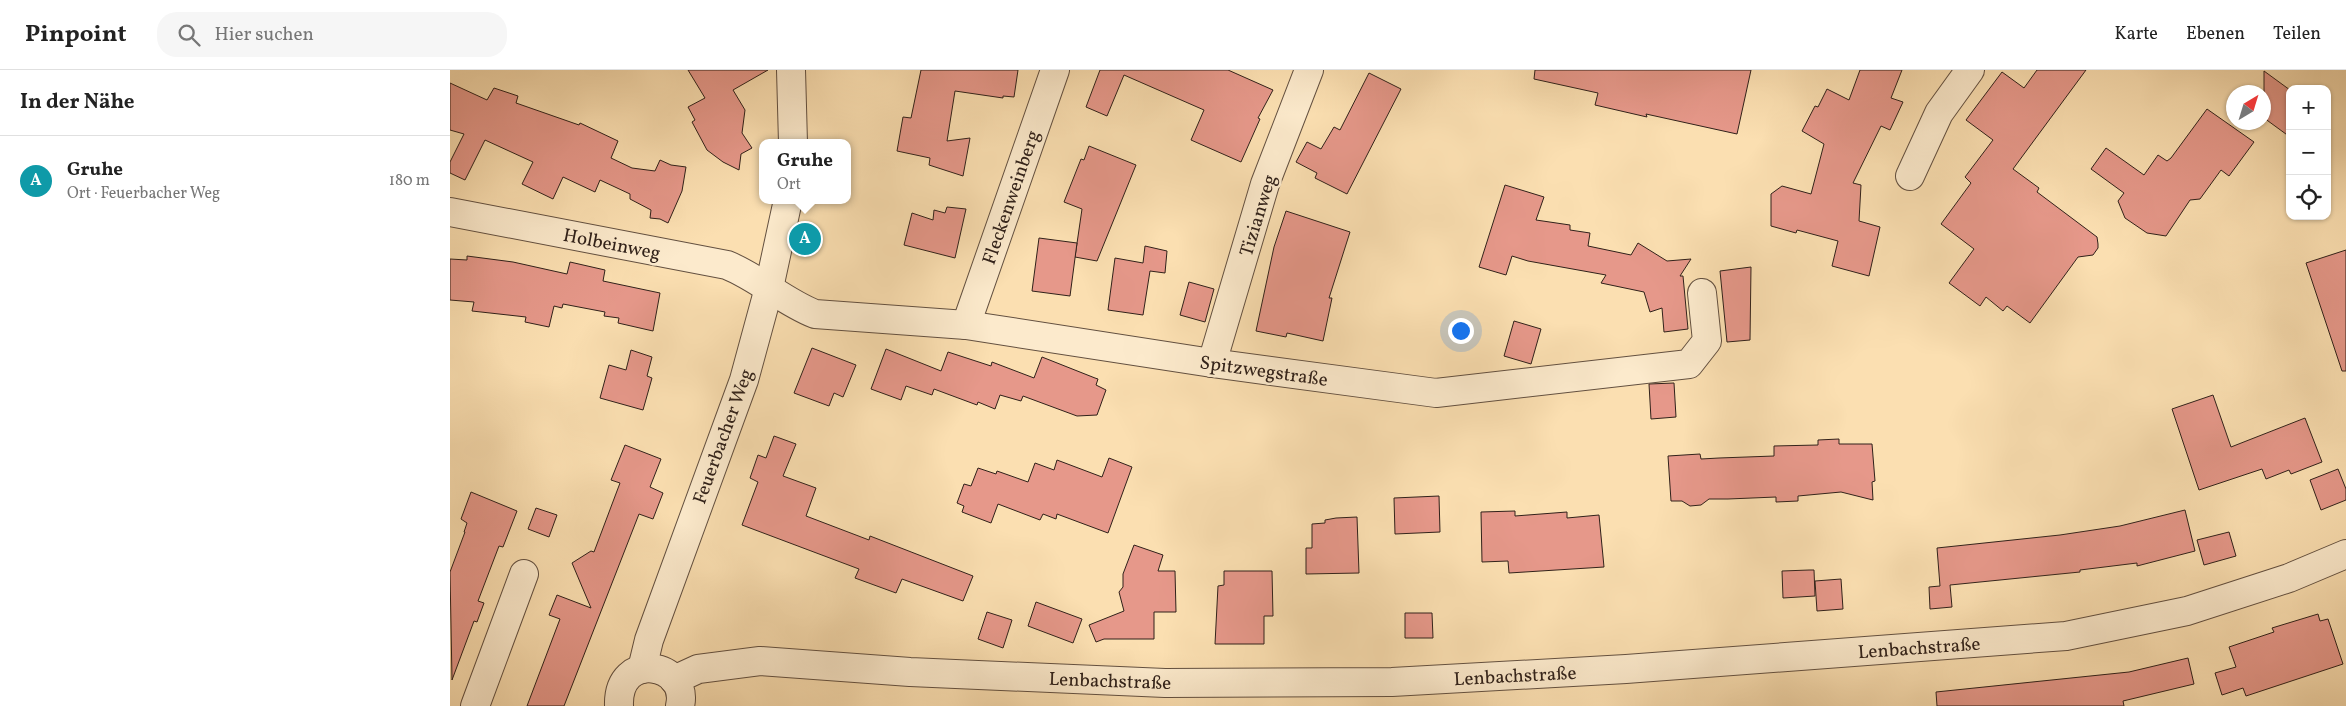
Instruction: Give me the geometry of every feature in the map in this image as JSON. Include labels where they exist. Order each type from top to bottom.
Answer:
[{"type":"street","points":[[791,70],[793,139]]},
{"type":"street","name":"Fleckenweinberg","points":[[966,325],[1055,70]]},
{"type":"street","name":"Tizianweg","points":[[1212,363],[1265,184],[1310,70]]},
{"type":"street","points":[[1910,176],[1939,113],[1970,70]]},
{"type":"street","name":"Feuerbacher Weg","points":[[642,669],[656,622],[744,380],[769,288],[787,204]]},
{"type":"street","name":"Holbeinweg","points":[[450,212],[728,265],[751,274],[769,288]]},
{"type":"street","name":"Spitzwegstraße","points":[[769,288],[796,306],[815,314],[966,325],[1212,363],[1436,393],[1689,364],[1707,341],[1702,293]]},
{"type":"street","name":"Lenbachstraße","points":[[674,680],[698,669],[760,661],[910,672],[1165,683],[1392,682],[1626,669],[2066,636],[2187,611],[2288,578],[2346,554]]},
{"type":"street","points":[[475,706],[524,574]]},
{"type":"street","points":[[619,706],[618,694],[622,682],[631,674],[642,669],[654,668],[665,672],[674,680],[680,691],[680,706]]},
{"type":"building","points":[[688,70],[768,70],[733,90],[745,110],[742,133],[752,148],[741,154],[739,170],[723,162],[707,150],[692,122],[695,120],[688,107],[705,98]]},
{"type":"building","points":[[921,70],[1018,70],[1014,97],[1003,96],[1003,98],[955,91],[947,141],[970,138],[963,176],[929,165],[930,158],[897,151],[903,117],[911,118]]},
{"type":"building","points":[[1100,70],[1228,70],[1273,90],[1258,118],[1260,119],[1241,162],[1191,140],[1204,110],[1124,75],[1107,116],[1086,107]]},
{"type":"building","points":[[1535,70],[1751,70],[1737,134],[1595,105],[1598,93],[1534,79]]},
{"type":"building","points":[[1860,70],[1902,70],[1891,98],[1903,102],[1890,130],[1881,126],[1853,183],[1861,185],[1859,221],[1880,227],[1869,276],[1832,266],[1838,241],[1797,230],[1796,233],[1771,226],[1771,194],[1782,186],[1811,194],[1824,144],[1802,131],[1815,106],[1818,107],[1827,89],[1849,100]]},
{"type":"building","points":[[2037,70],[2086,70],[2013,169],[2039,188],[2037,192],[2097,237],[2098,248],[2093,255],[2078,257],[2030,323],[2007,306],[2003,311],[1986,297],[1980,306],[1949,283],[1974,249],[1941,224],[1971,183],[1965,177],[1993,140],[1966,120],[2002,72],[2024,88]]},
{"type":"building","points":[[2264,71],[2286,87],[2286,134],[2271,123],[2271,85],[2264,85]]},
{"type":"building","points":[[1369,73],[1401,89],[1347,194],[1315,178],[1317,173],[1296,162],[1307,142],[1321,149],[1334,127],[1340,130]]},
{"type":"building","points":[[450,83],[487,100],[494,88],[518,96],[516,103],[579,125],[580,123],[618,141],[611,158],[632,168],[655,171],[660,160],[671,165],[686,167],[682,191],[668,223],[660,219],[650,218],[651,210],[630,199],[630,194],[600,180],[595,192],[563,177],[553,199],[522,184],[533,162],[485,140],[465,180],[450,173],[450,162],[464,134],[450,130]]},
{"type":"building","points":[[2207,109],[2226,122],[2226,130],[2237,130],[2254,142],[2229,176],[2221,170],[2200,199],[2190,200],[2166,236],[2147,233],[2125,218],[2118,201],[2124,193],[2091,169],[2106,148],[2144,175],[2158,155],[2167,161]]},
{"type":"building","points":[[1089,146],[1136,165],[1097,261],[1075,257],[1082,209],[1064,202],[1081,159],[1084,160]]},
{"type":"building","points":[[1505,185],[1544,197],[1536,220],[1570,225],[1570,230],[1590,233],[1588,246],[1631,255],[1638,243],[1667,261],[1691,259],[1680,276],[1683,276],[1688,329],[1664,332],[1662,308],[1650,312],[1644,292],[1601,283],[1606,275],[1528,261],[1512,256],[1506,275],[1479,267]]},
{"type":"building","points":[[947,207],[966,209],[955,258],[904,245],[912,213],[933,220],[934,210],[945,213]]},
{"type":"building","points":[[1286,211],[1350,232],[1329,298],[1332,298],[1323,341],[1287,333],[1286,337],[1256,331],[1274,247]]},
{"type":"building","points":[[1039,238],[1077,243],[1070,296],[1032,291]]},
{"type":"building","points":[[1145,246],[1167,251],[1165,273],[1150,271],[1143,315],[1108,310],[1115,258],[1143,263]]},
{"type":"building","points":[[2346,250],[2346,371],[2342,371],[2306,263]]},
{"type":"building","points":[[467,256],[513,262],[567,274],[570,262],[605,270],[603,281],[660,293],[653,331],[618,323],[619,318],[604,316],[605,312],[563,304],[562,308],[554,306],[549,327],[525,322],[526,317],[472,311],[474,302],[450,300],[450,259],[467,260]]},
{"type":"building","points":[[1751,267],[1750,340],[1727,342],[1720,271]]},
{"type":"building","points":[[1189,282],[1214,289],[1205,322],[1180,315]]},
{"type":"building","points":[[1514,321],[1541,329],[1531,364],[1504,356]]},
{"type":"building","points":[[812,348],[856,365],[843,397],[834,393],[829,406],[794,393]]},
{"type":"building","points":[[886,349],[941,371],[948,352],[991,366],[992,362],[1034,378],[1042,357],[1098,379],[1096,385],[1106,390],[1097,415],[1077,416],[1023,396],[1021,401],[1000,395],[995,409],[978,402],[977,405],[934,389],[932,395],[906,386],[901,400],[871,389]]},
{"type":"building","points":[[631,350],[652,357],[647,376],[652,378],[643,410],[600,398],[609,365],[626,370]]},
{"type":"building","points":[[1674,383],[1676,417],[1651,419],[1649,384]]},
{"type":"building","points":[[2213,395],[2231,447],[2305,418],[2322,462],[2291,474],[2289,470],[2266,479],[2262,469],[2199,490],[2172,409]]},
{"type":"building","points":[[774,436],[796,444],[783,476],[816,488],[806,516],[869,540],[870,536],[973,576],[963,601],[902,579],[896,593],[855,578],[859,569],[742,525],[758,482],[750,478],[758,455],[766,458]]},
{"type":"building","points":[[1839,439],[1839,444],[1872,444],[1875,481],[1872,482],[1873,500],[1841,492],[1798,496],[1798,501],[1776,502],[1776,497],[1709,499],[1701,505],[1690,506],[1682,501],[1671,501],[1668,456],[1700,454],[1701,459],[1774,456],[1774,446],[1818,445],[1818,440]]},
{"type":"building","points":[[625,445],[661,459],[650,487],[663,493],[653,519],[639,514],[564,706],[527,706],[560,619],[549,615],[557,595],[591,608],[572,563],[591,551],[594,552],[620,483],[611,480]]},
{"type":"building","points":[[1109,458],[1132,467],[1108,533],[1057,514],[1056,519],[1043,514],[1040,520],[998,504],[991,523],[962,512],[964,506],[957,503],[964,484],[971,486],[978,468],[996,474],[997,471],[1028,482],[1035,463],[1054,470],[1057,460],[1102,477]]},
{"type":"building","points":[[2338,469],[2346,489],[2346,500],[2321,510],[2310,480]]},
{"type":"building","points":[[471,492],[517,511],[503,547],[499,546],[478,601],[484,603],[477,622],[474,621],[452,680],[450,572],[465,532],[467,523],[461,519]]},
{"type":"building","points":[[1439,496],[1440,532],[1395,534],[1394,498]]},
{"type":"building","points":[[536,508],[557,515],[549,537],[528,529]]},
{"type":"building","points":[[2185,510],[2195,551],[2137,566],[2137,563],[2080,570],[2080,572],[1950,585],[1952,607],[1930,609],[1929,587],[1940,586],[1937,548],[2060,535],[2120,526]]},
{"type":"building","points":[[1515,511],[1515,516],[1567,512],[1567,518],[1599,515],[1604,567],[1509,573],[1508,561],[1482,562],[1481,512]]},
{"type":"building","points":[[1357,517],[1359,573],[1306,574],[1306,548],[1312,548],[1312,524],[1325,523],[1325,520],[1336,518]]},
{"type":"building","points":[[2229,532],[2236,556],[2204,565],[2197,540]]},
{"type":"building","points":[[1134,545],[1163,555],[1158,571],[1175,571],[1176,612],[1154,612],[1154,639],[1104,639],[1096,642],[1089,625],[1124,611],[1119,592],[1123,587],[1123,574]]},
{"type":"building","points":[[1814,570],[1815,596],[1783,598],[1782,571]]},
{"type":"building","points":[[1224,571],[1272,571],[1273,616],[1264,616],[1264,644],[1215,644],[1218,586],[1224,585]]},
{"type":"building","points":[[1841,579],[1843,609],[1817,611],[1815,581]]},
{"type":"building","points":[[1036,602],[1082,619],[1073,643],[1028,626]]},
{"type":"building","points":[[987,612],[1012,620],[1003,648],[978,639]]},
{"type":"building","points":[[1405,613],[1432,613],[1433,638],[1405,638]]},
{"type":"building","points":[[2318,614],[2320,621],[2328,619],[2343,664],[2246,696],[2243,688],[2222,695],[2215,673],[2236,667],[2229,647],[2274,632],[2272,628]]},
{"type":"building","points":[[2188,658],[2194,684],[2123,701],[2124,706],[1937,706],[1936,692],[2129,672]]},
{"type":"place","name":"Gruhe","points":[[805,239]]}]
